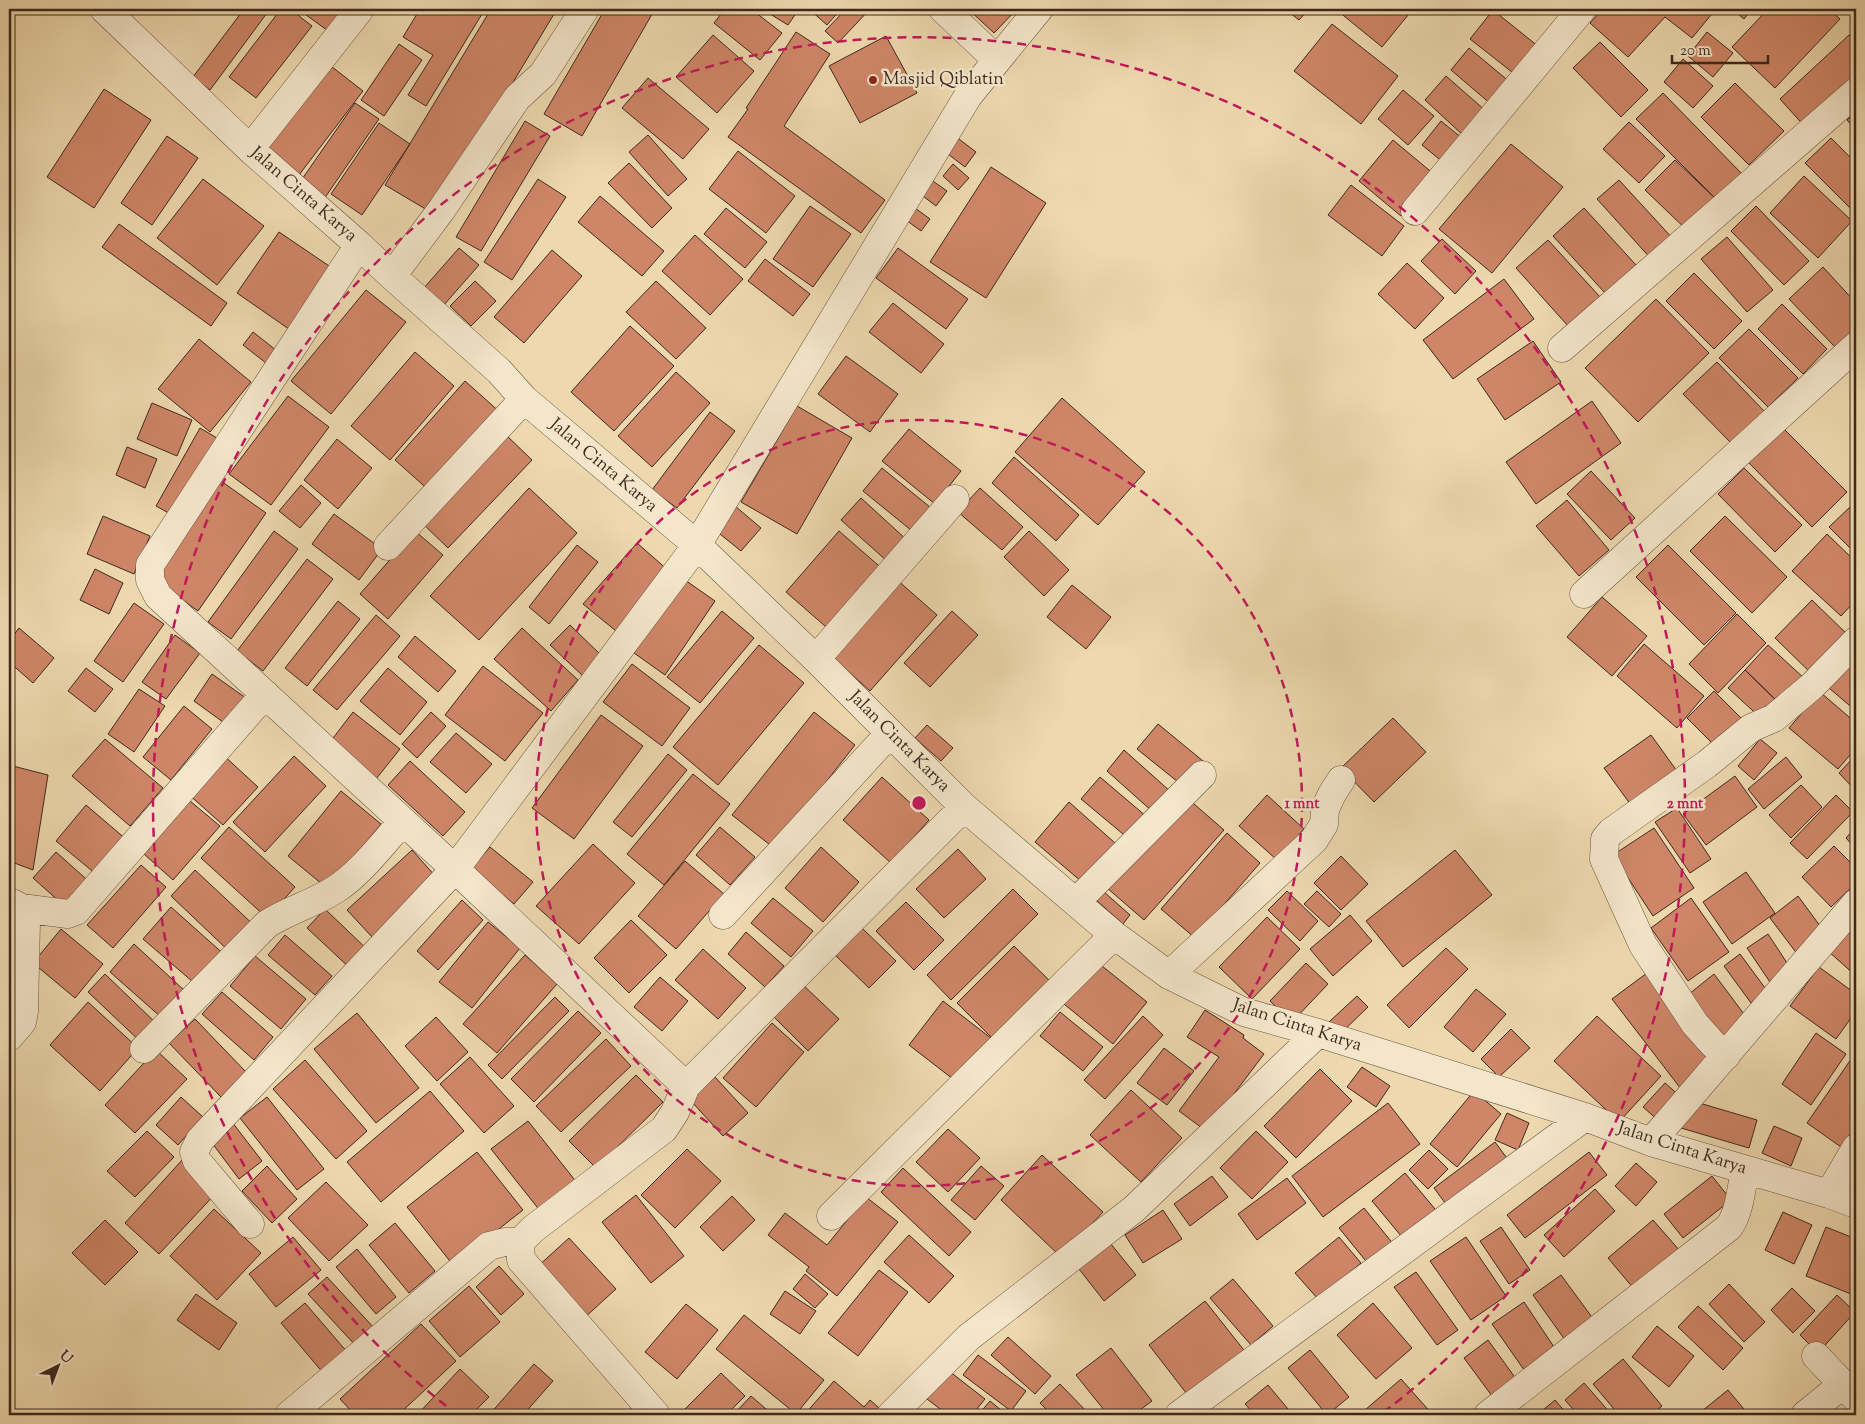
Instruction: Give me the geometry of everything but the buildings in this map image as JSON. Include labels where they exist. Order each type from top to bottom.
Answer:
[{"type":"street","name":"Jalan Cinta Karya","points":[[104,9],[250,149],[360,245],[499,371],[524,398],[697,545],[816,659],[964,807],[1114,935],[1169,975],[1244,1012],[1318,1033],[1585,1117],[1651,1142],[1829,1194],[1856,1204]]},
{"type":"street","points":[[250,149],[360,9]]},
{"type":"street","points":[[392,276],[442,209],[517,98],[543,74],[585,9]]},
{"type":"street","points":[[943,9],[997,60]]},
{"type":"street","points":[[250,1224],[197,1161],[194,1152],[200,1140],[455,869],[697,545],[968,96],[1039,9]]},
{"type":"street","points":[[1415,211],[1582,9]]},
{"type":"street","points":[[1562,348],[1856,92]]},
{"type":"street","points":[[360,245],[150,564],[150,580],[158,596],[455,869],[686,1086]]},
{"type":"street","points":[[1584,594],[1856,346]]},
{"type":"street","points":[[388,546],[524,398]]},
{"type":"street","points":[[816,659],[955,499]]},
{"type":"street","points":[[1726,1056],[1695,1024],[1643,945],[1604,859],[1605,839],[1751,728],[1774,718],[1812,686],[1856,641]]},
{"type":"street","points":[[15,905],[68,914],[76,911],[265,694]]},
{"type":"street","points":[[723,916],[890,733]]},
{"type":"street","points":[[1076,902],[1202,775]]},
{"type":"street","points":[[1169,975],[1314,840],[1324,824],[1325,809],[1341,780]]},
{"type":"street","points":[[289,1415],[489,1246],[506,1242],[520,1242],[533,1229],[664,1129],[675,1112],[686,1086],[964,807]]},
{"type":"street","points":[[144,1049],[264,927],[279,916],[332,892],[344,883],[403,821]]},
{"type":"street","points":[[1651,1142],[1856,903]]},
{"type":"street","points":[[9,1037],[22,1022],[24,1010],[26,922],[15,905]]},
{"type":"street","points":[[832,1216],[1114,935]]},
{"type":"street","points":[[891,1415],[968,1337],[1134,1209],[1318,1033]]},
{"type":"street","points":[[1179,1415],[1585,1117]]},
{"type":"street","points":[[1829,1194],[1856,1148]]},
{"type":"street","points":[[1488,1415],[1729,1227],[1737,1212],[1745,1170]]},
{"type":"street","points":[[520,1242],[521,1260],[656,1415]]},
{"type":"street","points":[[1805,1415],[1850,1391],[1816,1356]]},
{"type":"place","name":"Masjid Qiblatin","points":[[873,80]]}]
